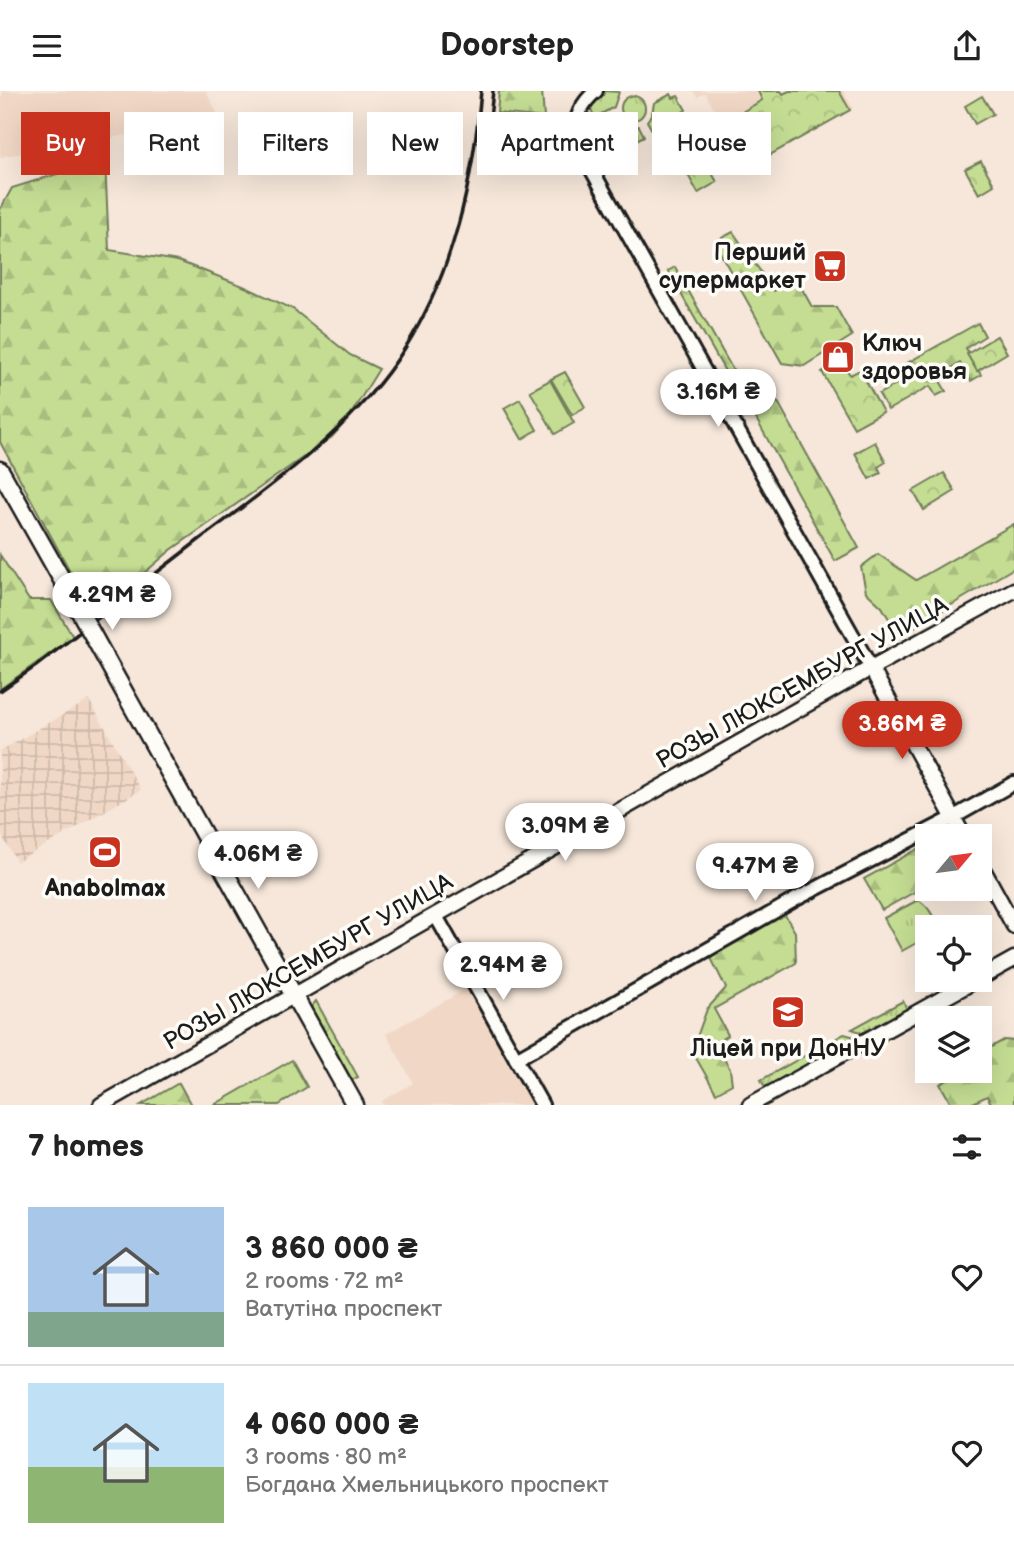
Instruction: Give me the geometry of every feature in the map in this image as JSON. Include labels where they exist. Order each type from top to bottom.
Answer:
[{"type":"main road","points":[[0,470],[355,1105]]},
{"type":"street","points":[[596,91],[587,98],[577,115],[575,140],[957,824]]},
{"type":"street","name":"РОЗЫ ЛЮКСЕМБУРГ УЛИЦА","points":[[101,1105],[1014,590]]},
{"type":"street","points":[[516,1059],[798,898],[1014,783]]},
{"type":"street","points":[[992,886],[1014,926]]},
{"type":"street","points":[[436,916],[542,1105]]},
{"type":"street","points":[[992,971],[1014,959]]},
{"type":"street","points":[[750,1105],[954,992]]},
{"type":"shaded area","points":[[3,91],[206,91],[216,112],[124,112],[124,136],[110,138],[110,112],[21,112],[21,153],[0,157],[0,102]]},
{"type":"shaded area","points":[[693,91],[843,91],[853,108],[771,154],[771,112],[716,112],[705,93],[697,97]]},
{"type":"shaded area","points":[[89,700],[141,790],[17,862],[0,833],[0,751]]},
{"type":"shaded area","points":[[468,988],[536,1105],[384,1105],[382,1101],[413,1083],[386,1034]]},
{"type":"green space","points":[[499,91],[542,91],[544,112],[497,112]]},
{"type":"green space","points":[[602,91],[619,92],[614,107],[605,112],[592,112],[590,105]]},
{"type":"green space","points":[[758,91],[781,91],[783,94],[789,91],[839,91],[850,110],[771,154],[771,112],[742,112],[762,100]]},
{"type":"green space","points":[[671,94],[673,98],[678,96],[686,110],[652,112],[654,103]]},
{"type":"green space","points":[[982,96],[993,114],[975,124],[965,106]]},
{"type":"green space","points":[[629,97],[637,97],[644,104],[644,112],[638,118],[638,112],[622,112],[622,104]]},
{"type":"green space","points":[[652,114],[652,130],[647,121]]},
{"type":"green space","points":[[638,126],[639,126],[644,136],[638,139]]},
{"type":"green space","points":[[981,161],[994,185],[979,194],[965,169]]},
{"type":"green space","points":[[54,175],[106,175],[109,250],[178,261],[243,286],[293,309],[350,355],[379,369],[348,419],[332,437],[171,550],[107,605],[96,597],[91,610],[0,442],[0,210],[12,188]]},
{"type":"green space","points":[[688,175],[713,175],[717,182],[698,193]]},
{"type":"green space","points":[[733,232],[774,291],[796,278],[812,307],[836,307],[852,336],[804,366],[782,363],[714,242]]},
{"type":"green space","points":[[675,267],[752,404],[746,408],[668,271]]},
{"type":"green space","points":[[978,323],[985,336],[966,348],[981,375],[971,381],[960,363],[946,371],[948,376],[940,381],[946,391],[936,396],[930,386],[888,410],[879,394],[908,377],[902,366]]},
{"type":"green space","points":[[997,336],[1007,353],[977,371],[967,354]]},
{"type":"green space","points":[[842,361],[850,375],[860,370],[883,412],[854,428],[822,372]]},
{"type":"green space","points":[[565,372],[585,407],[572,415],[551,379]]},
{"type":"green space","points":[[550,380],[574,423],[555,434],[530,391]]},
{"type":"green space","points":[[520,399],[537,430],[522,439],[504,408]]},
{"type":"green space","points":[[778,402],[859,548],[835,561],[754,415]]},
{"type":"green space","points":[[875,442],[886,462],[878,467],[881,473],[869,479],[855,453]]},
{"type":"green space","points":[[944,473],[955,491],[924,510],[913,491]]},
{"type":"green space","points":[[1014,524],[1014,568],[899,636],[882,607],[866,592],[861,567],[878,554],[916,580]]},
{"type":"green space","points":[[0,555],[29,600],[51,600],[73,637],[0,689]]},
{"type":"green space","points":[[915,851],[915,892],[882,910],[864,879]]},
{"type":"green space","points":[[916,901],[925,905],[932,915],[915,915],[915,944],[902,951],[884,918]]},
{"type":"green space","points":[[782,910],[795,932],[796,963],[714,1009],[728,1035],[715,1043],[730,1069],[732,1084],[716,1093],[692,1051],[707,1009],[726,988],[708,952]]},
{"type":"green space","points":[[316,1001],[358,1077],[352,1080],[311,1007]]},
{"type":"green space","points":[[903,1001],[908,1011],[866,1034],[852,1029]]},
{"type":"green space","points":[[844,1034],[859,1038],[766,1089],[761,1080]]},
{"type":"green space","points":[[1004,1040],[1014,1041],[1014,1105],[992,1105],[987,1096],[969,1105],[952,1105],[940,1084],[992,1083],[992,1046]]},
{"type":"green space","points":[[292,1060],[307,1087],[279,1105],[214,1105]]},
{"type":"green space","points":[[179,1083],[191,1105],[141,1105]]},
{"type":"railway","points":[[0,691],[313,451],[339,428],[385,377],[422,319],[448,257],[473,158],[481,91]]},
{"type":"railway","points":[[491,112],[493,91]]},
{"type":"place","name":"Перший супермаркет","points":[[830,266]]},
{"type":"place","name":"Ключ здоровья","points":[[838,357]]},
{"type":"place","name":"Anabolmax","points":[[105,852]]},
{"type":"place","name":"Ліцей при ДонНУ","points":[[788,1012]]}]
